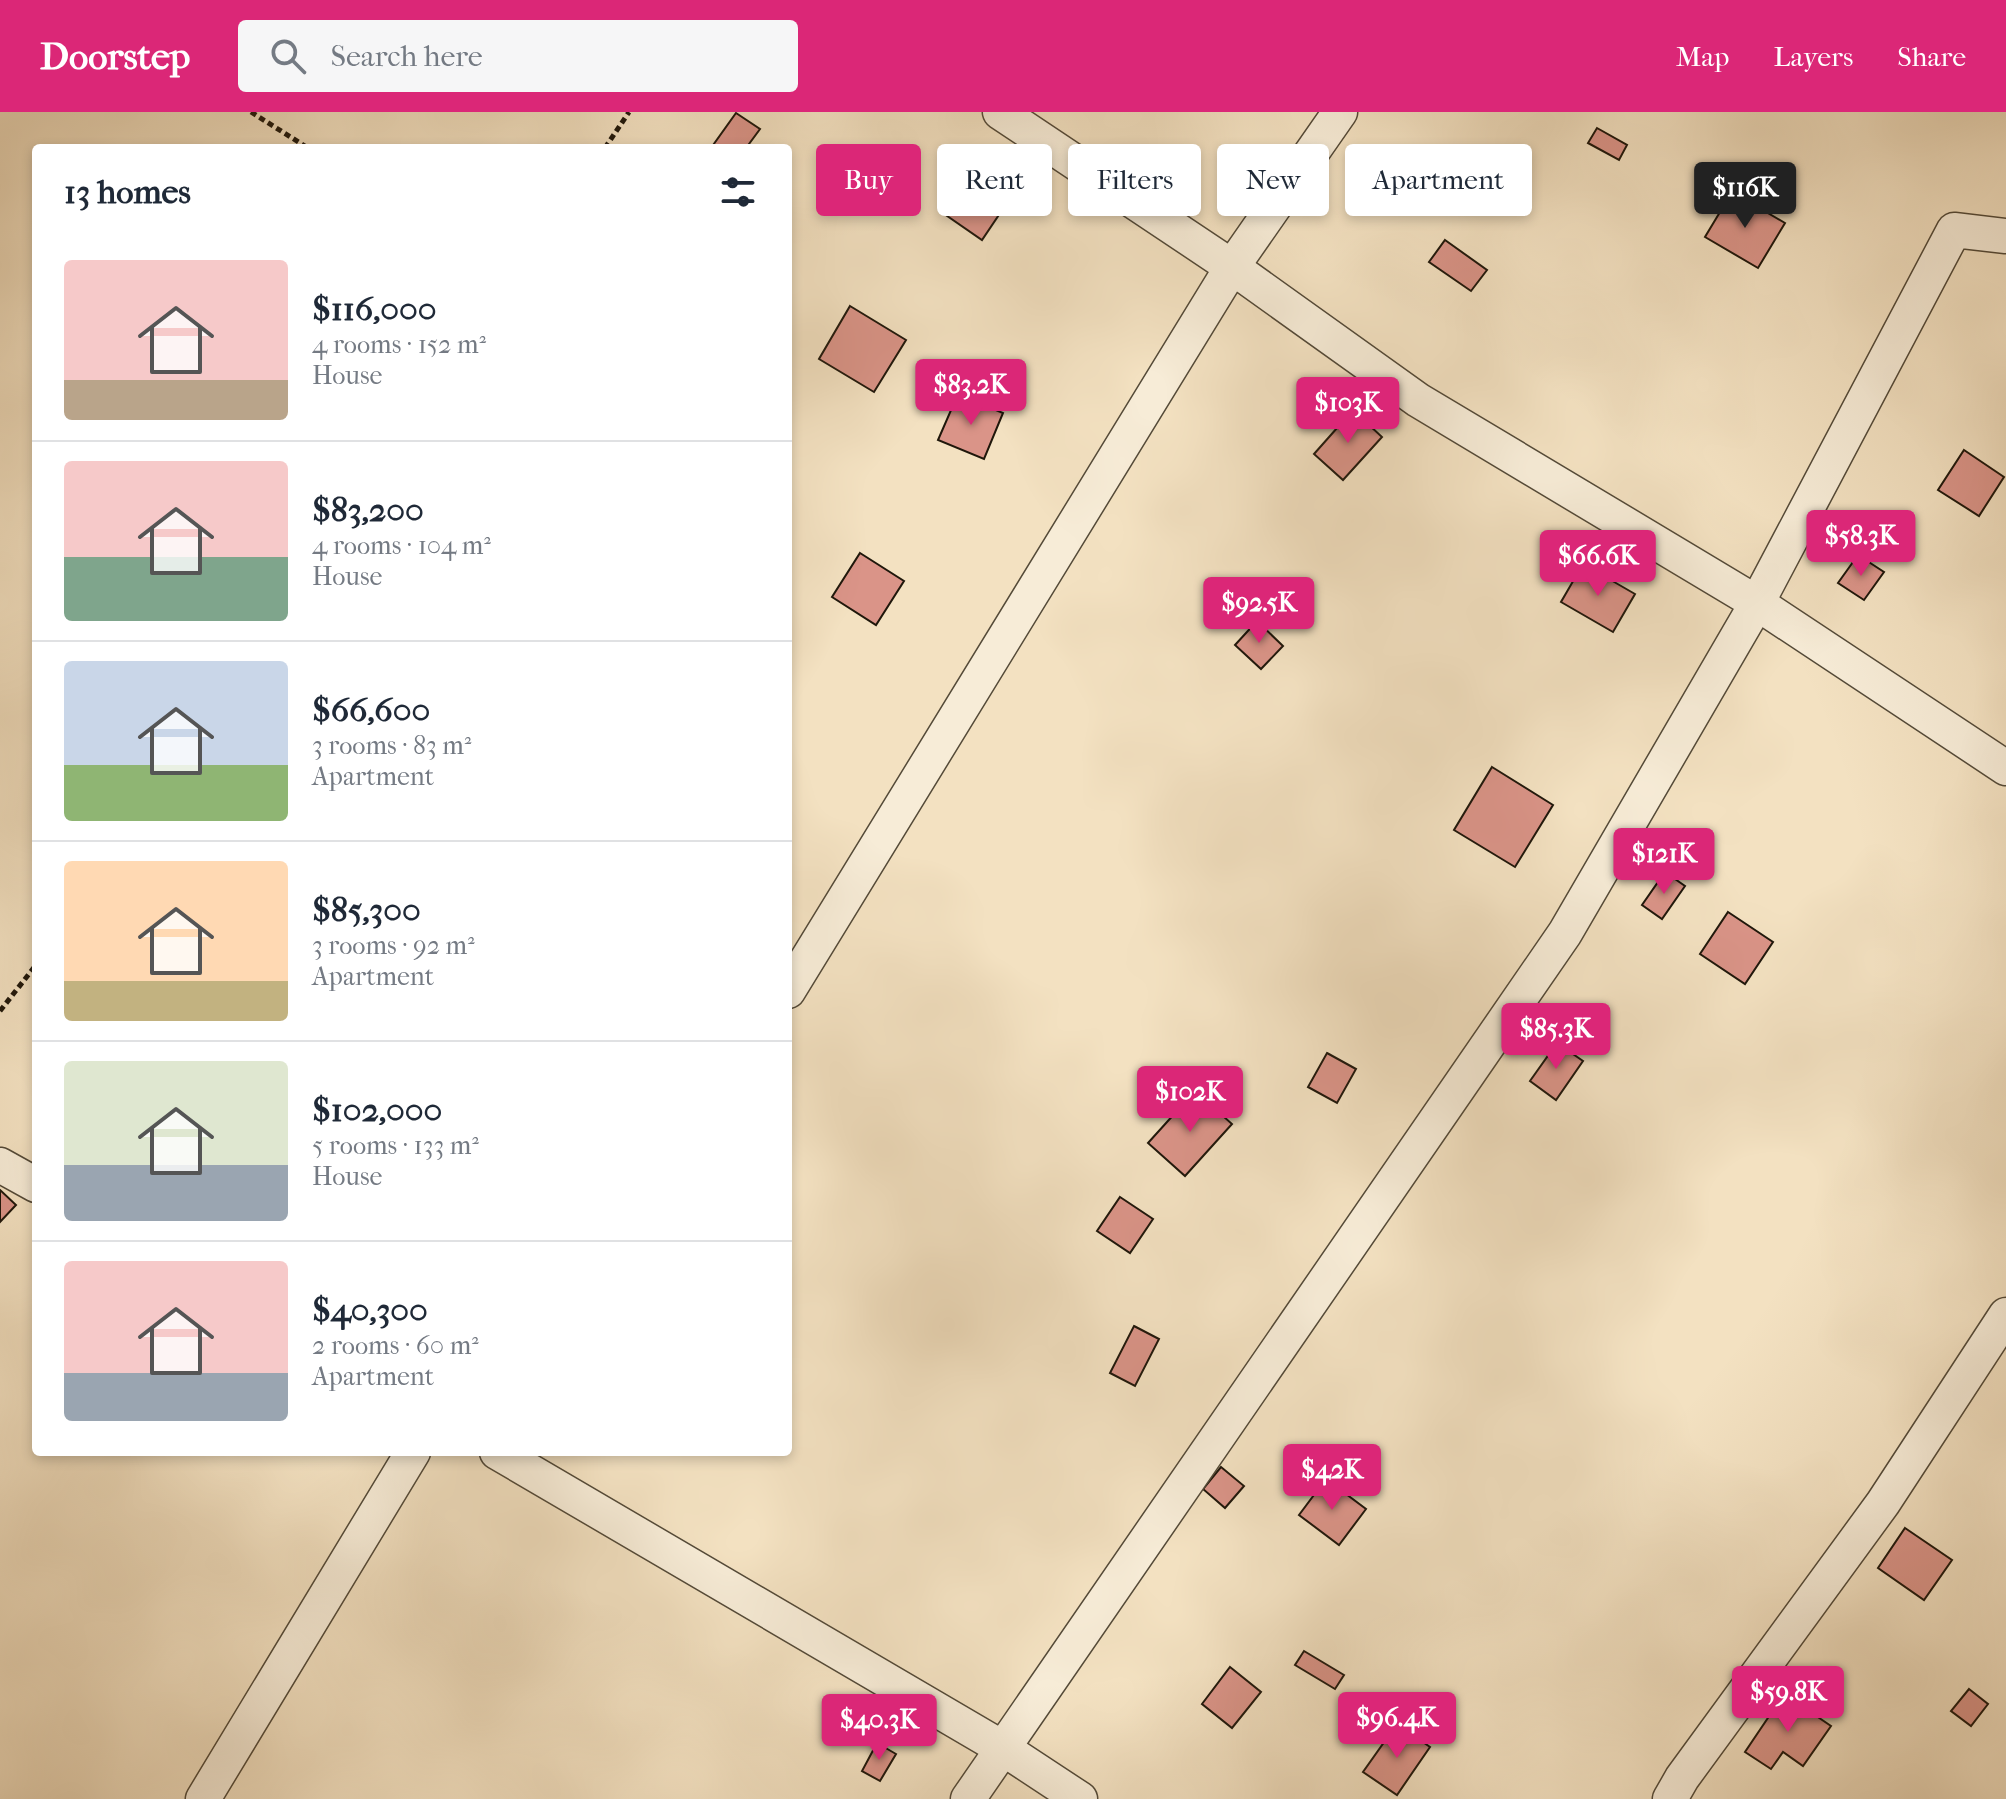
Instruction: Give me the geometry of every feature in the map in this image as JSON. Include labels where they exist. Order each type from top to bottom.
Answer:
[{"type":"street","points":[[1000,112],[1232,267],[1418,400],[1757,603],[2006,768]]},
{"type":"street","points":[[792,984],[1232,267],[1340,112]]},
{"type":"street","points":[[968,1799],[1565,933],[1757,603],[1954,230],[2006,236]]},
{"type":"street","points":[[0,1165],[32,1183]]},
{"type":"street","points":[[1670,1799],[1682,1778],[1883,1503],[2006,1315]]},
{"type":"street","points":[[203,1799],[411,1456]]},
{"type":"street","points":[[507,1456],[1004,1749],[1080,1799]]},
{"type":"path","points":[[251,112],[302,144]]},
{"type":"path","points":[[608,144],[629,112]]},
{"type":"path","points":[[0,1011],[32,970]]},
{"type":"building","points":[[736,113],[760,129],[749,144],[714,144]]},
{"type":"building","points":[[1597,128],[1627,145],[1619,160],[1588,143]]},
{"type":"building","points":[[1732,192],[1785,223],[1758,268],[1705,237]]},
{"type":"building","points":[[947,216],[998,216],[982,240]]},
{"type":"building","points":[[1445,240],[1487,270],[1471,291],[1429,262]]},
{"type":"building","points":[[850,306],[906,340],[874,392],[819,359]]},
{"type":"building","points":[[958,394],[1003,413],[984,459],[938,440]]},
{"type":"building","points":[[1353,410],[1382,437],[1343,480],[1314,454]]},
{"type":"building","points":[[1964,450],[2004,477],[1979,516],[1938,490]]},
{"type":"building","points":[[860,553],[904,581],[876,625],[832,597]]},
{"type":"building","points":[[1858,555],[1884,572],[1864,600],[1838,583]]},
{"type":"building","points":[[1583,564],[1635,594],[1613,632],[1561,602]]},
{"type":"building","points":[[1257,621],[1283,646],[1261,669],[1235,645]]},
{"type":"building","points":[[1492,767],[1553,805],[1515,867],[1454,830]]},
{"type":"building","points":[[1665,872],[1685,886],[1662,919],[1642,905]]},
{"type":"building","points":[[1728,912],[1773,942],[1745,984],[1700,954]]},
{"type":"building","points":[[1557,1043],[1583,1061],[1556,1100],[1530,1081]]},
{"type":"building","points":[[1327,1053],[1356,1069],[1337,1103],[1308,1087]]},
{"type":"building","points":[[1195,1091],[1232,1124],[1185,1176],[1148,1143]]},
{"type":"building","points":[[0,1190],[16,1205],[0,1222]]},
{"type":"building","points":[[1120,1197],[1153,1219],[1130,1253],[1097,1231]]},
{"type":"building","points":[[1134,1326],[1159,1339],[1135,1386],[1110,1373]]},
{"type":"building","points":[[1221,1467],[1244,1486],[1225,1508],[1203,1489]]},
{"type":"building","points":[[1326,1479],[1366,1509],[1339,1545],[1299,1515]]},
{"type":"building","points":[[1905,1528],[1952,1560],[1924,1600],[1878,1568]]},
{"type":"building","points":[[1304,1651],[1344,1675],[1335,1689],[1295,1665]]},
{"type":"building","points":[[1230,1667],[1261,1692],[1232,1728],[1202,1704]]},
{"type":"building","points":[[1969,1689],[1988,1704],[1971,1726],[1951,1711]]},
{"type":"building","points":[[1784,1694],[1831,1726],[1803,1766],[1783,1752],[1771,1769],[1745,1752]]},
{"type":"building","points":[[1397,1724],[1430,1747],[1397,1795],[1363,1772]]},
{"type":"building","points":[[877,1743],[896,1754],[880,1781],[862,1771]]}]
